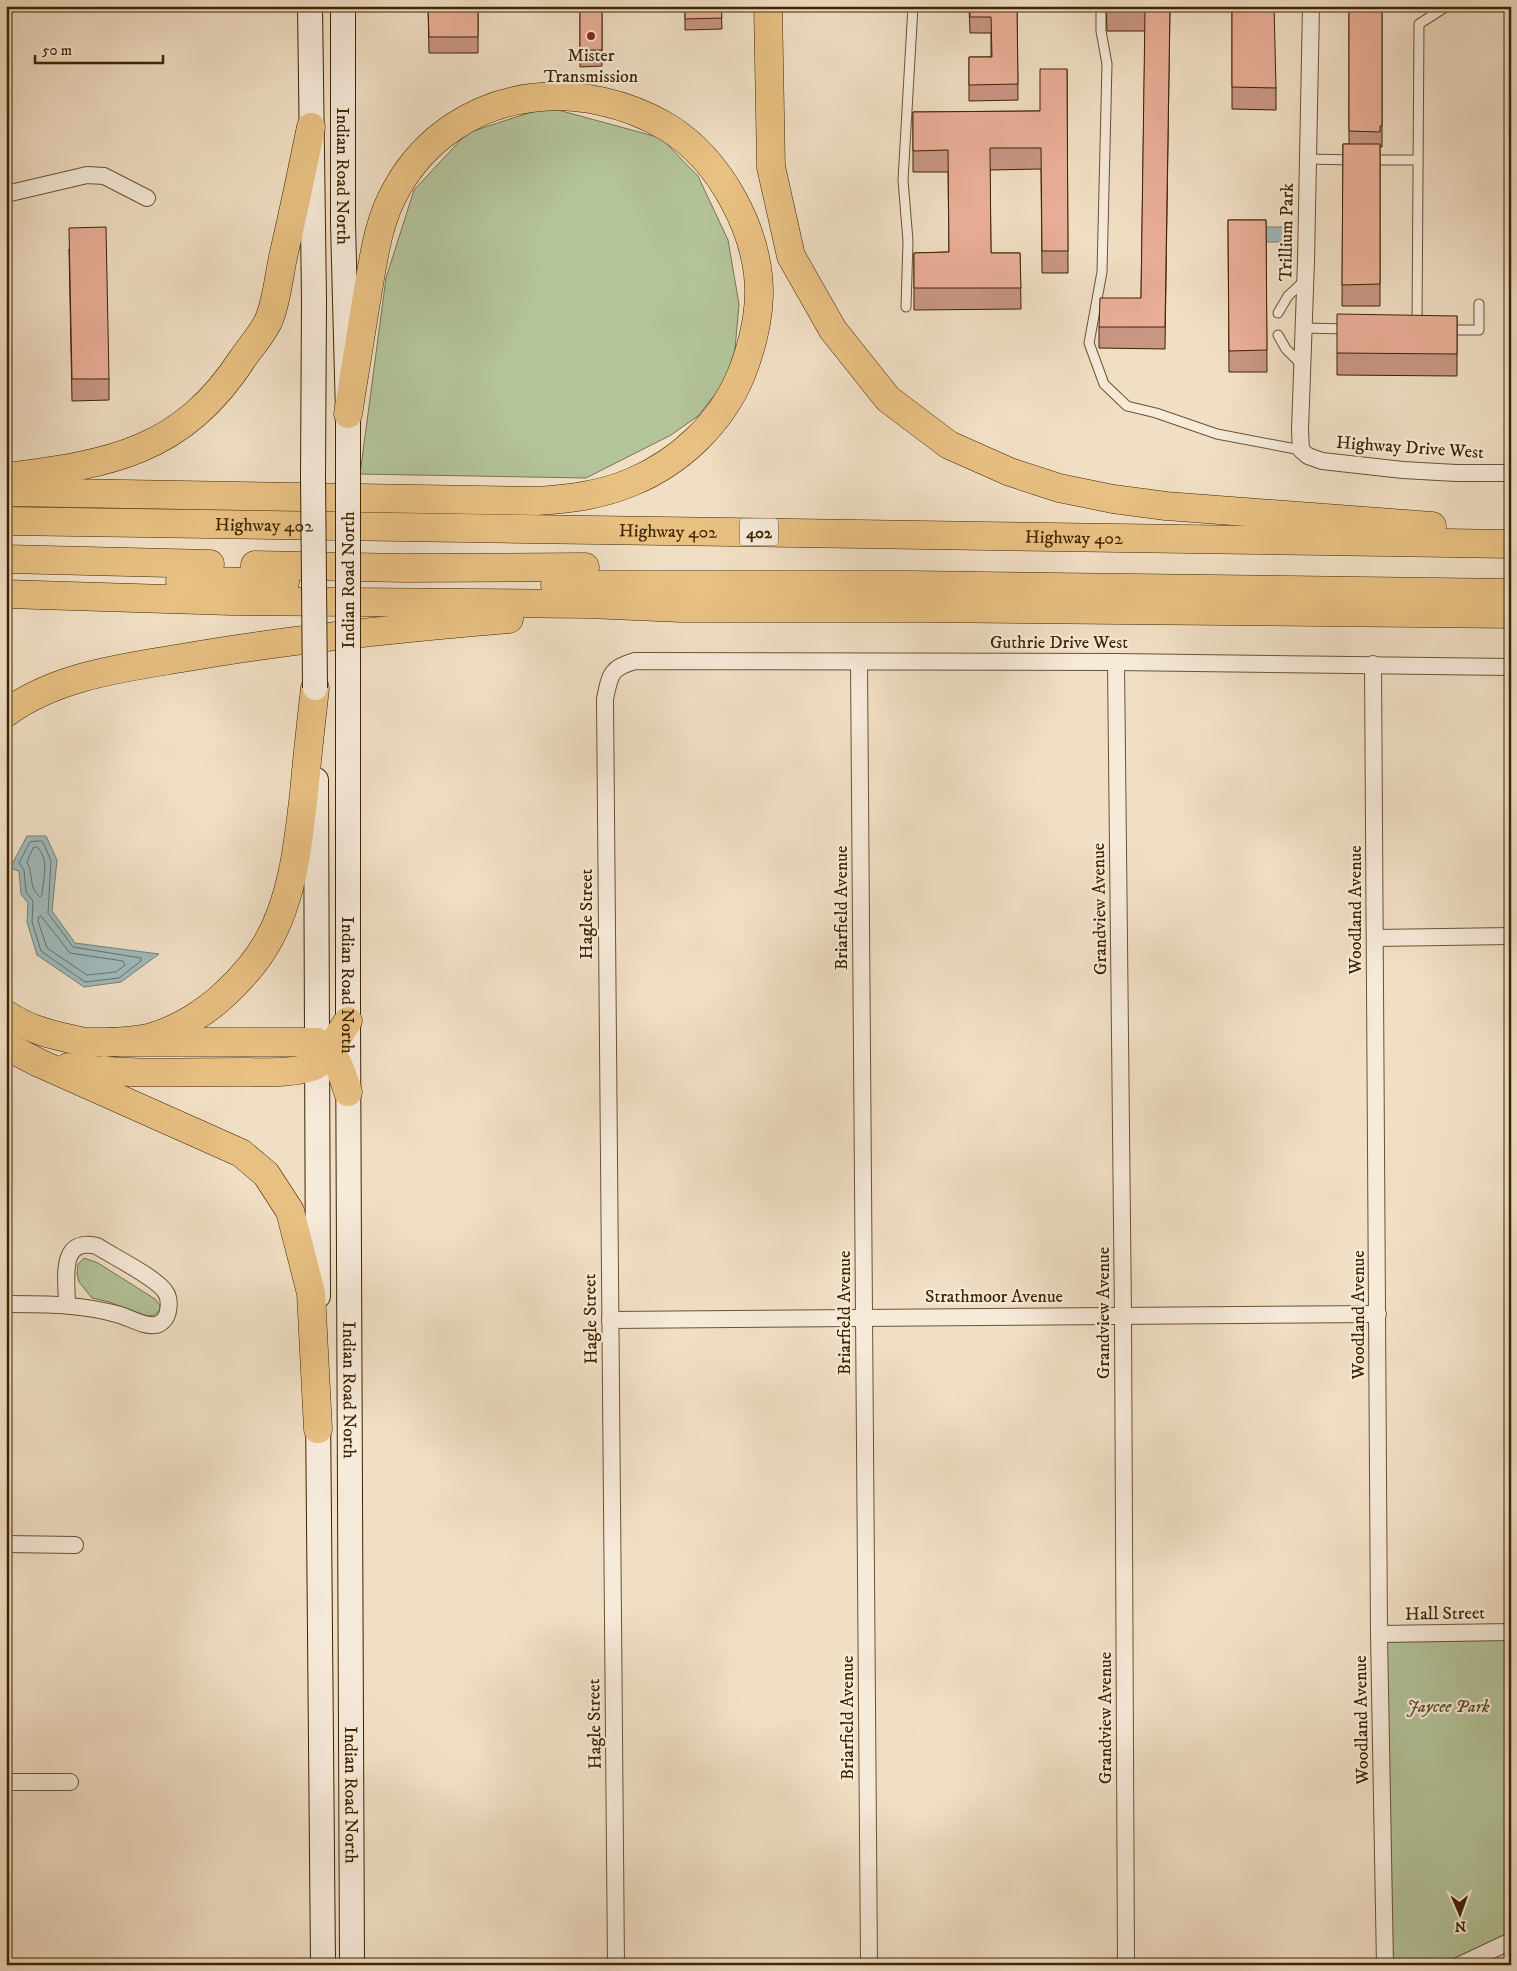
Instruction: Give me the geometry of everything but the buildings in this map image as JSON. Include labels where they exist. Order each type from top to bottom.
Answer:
[{"type":"highway","points":[[768,6],[771,167],[791,256],[833,330],[888,399],[949,445],[1010,472],[1059,488],[1113,499],[1228,512],[1405,525],[1511,529]]},
{"type":"highway","points":[[6,492],[537,501],[586,496],[634,481],[657,470],[676,457],[710,426],[724,408],[746,363],[756,325],[759,294],[750,238],[740,211],[709,164],[688,144],[668,128],[643,115],[615,105],[583,98],[548,96],[519,100],[492,107],[469,117],[446,131],[426,149],[396,188],[386,212],[376,243],[348,414]]},
{"type":"highway","points":[[6,478],[111,460],[142,448],[189,420],[207,405],[228,381],[270,318],[311,127]]},
{"type":"highway","name":"Highway 402","points":[[6,521],[1511,544]]},
{"type":"highway","points":[[6,559],[404,568],[913,567],[1511,575]]},
{"type":"highway","points":[[6,576],[405,585],[914,585],[1511,593]]},
{"type":"highway","points":[[6,594],[231,601],[588,604],[681,608],[926,608],[1511,614]]},
{"type":"highway","points":[[6,713],[35,696],[83,677],[121,668],[238,648],[417,627],[681,608]]},
{"type":"highway","points":[[103,1043],[152,1036],[193,1018],[214,1004],[238,981],[254,964],[268,943],[279,918],[289,887],[298,846],[315,688]]},
{"type":"highway","points":[[6,1014],[48,1034],[85,1042],[321,1052],[336,1060],[348,1092]]},
{"type":"highway","points":[[39,1063],[102,1072],[262,1072],[293,1070],[321,1052],[348,1021]]},
{"type":"highway","points":[[6,1046],[39,1063],[241,1153],[266,1174],[290,1211],[311,1293],[318,1429]]},
{"type":"main road","name":"Indian Road North","points":[[310,6],[315,688],[321,1052],[318,1429],[323,1965]]},
{"type":"main road","name":"Indian Road North","points":[[343,6],[343,224],[348,414],[348,1092],[352,1965]]},
{"type":"street","name":"Trillium Park","points":[[1305,453],[1300,430],[1311,6]]},
{"type":"street","points":[[6,194],[88,175],[104,176],[147,198]]},
{"type":"street","name":"Highway Drive West","points":[[1305,453],[1322,461],[1403,470],[1456,473],[1511,473]]},
{"type":"street","name":"Guthrie Drive West","points":[[611,674],[624,664],[635,661],[1116,662],[1511,666]]},
{"type":"street","name":"Briarfield Avenue","points":[[859,662],[869,1965]]},
{"type":"street","name":"Grandview Avenue","points":[[1116,662],[1123,1316],[1126,1965]]},
{"type":"street","name":"Woodland Avenue","points":[[1373,664],[1380,1634],[1385,1965]]},
{"type":"street","name":"Hagle Street","points":[[611,674],[605,699],[616,1965]]},
{"type":"street","points":[[1375,938],[1511,936]]},
{"type":"street","points":[[6,1304],[67,1305],[104,1311],[156,1325],[163,1321],[168,1314],[169,1303],[167,1293],[158,1284],[96,1246],[86,1244],[76,1247],[70,1253],[67,1305]]},
{"type":"street","name":"Strathmoor Avenue","points":[[610,1320],[1378,1314]]},
{"type":"street","points":[[6,1544],[75,1545]]},
{"type":"street","name":"Hall Street","points":[[1380,1634],[1511,1632]]},
{"type":"street","points":[[6,1782],[70,1782]]},
{"type":"street","points":[[1460,1965],[1511,1941]]},
{"type":"lane","points":[[906,307],[908,241],[903,180],[913,6]]},
{"type":"lane","points":[[1101,6],[1101,31],[1107,64],[1102,272],[1089,343],[1104,384],[1127,406],[1156,413],[1217,434],[1305,453]]},
{"type":"lane","points":[[1447,6],[1419,24],[1418,160],[1422,330],[1479,330],[1479,304]]},
{"type":"lane","points":[[1308,159],[1418,160]]},
{"type":"lane","points":[[1278,313],[1288,296],[1305,280]]},
{"type":"lane","points":[[1303,328],[1360,329]]},
{"type":"lane","points":[[1278,335],[1286,349],[1302,365]]},
{"type":"green space","points":[[547,107],[661,138],[698,176],[728,240],[739,304],[733,372],[698,416],[671,435],[586,478],[360,474],[386,278],[414,190],[467,133]]},
{"type":"green space","points":[[84,1258],[98,1263],[155,1299],[160,1305],[160,1309],[155,1315],[147,1316],[92,1298],[79,1282],[77,1274],[78,1264]]},
{"type":"green space","name":"Jaycee Park","points":[[1511,1640],[1511,1938],[1450,1965],[1390,1965],[1383,1642]]},
{"type":"water","points":[[1250,227],[1284,227],[1284,242],[1250,242]]},
{"type":"water","points":[[27,836],[46,836],[57,860],[52,911],[75,943],[159,954],[121,982],[84,987],[37,955],[27,922],[28,903],[21,894],[19,871],[10,868]]},
{"type":"place","name":"Mister Transmission","points":[[591,36]]}]
